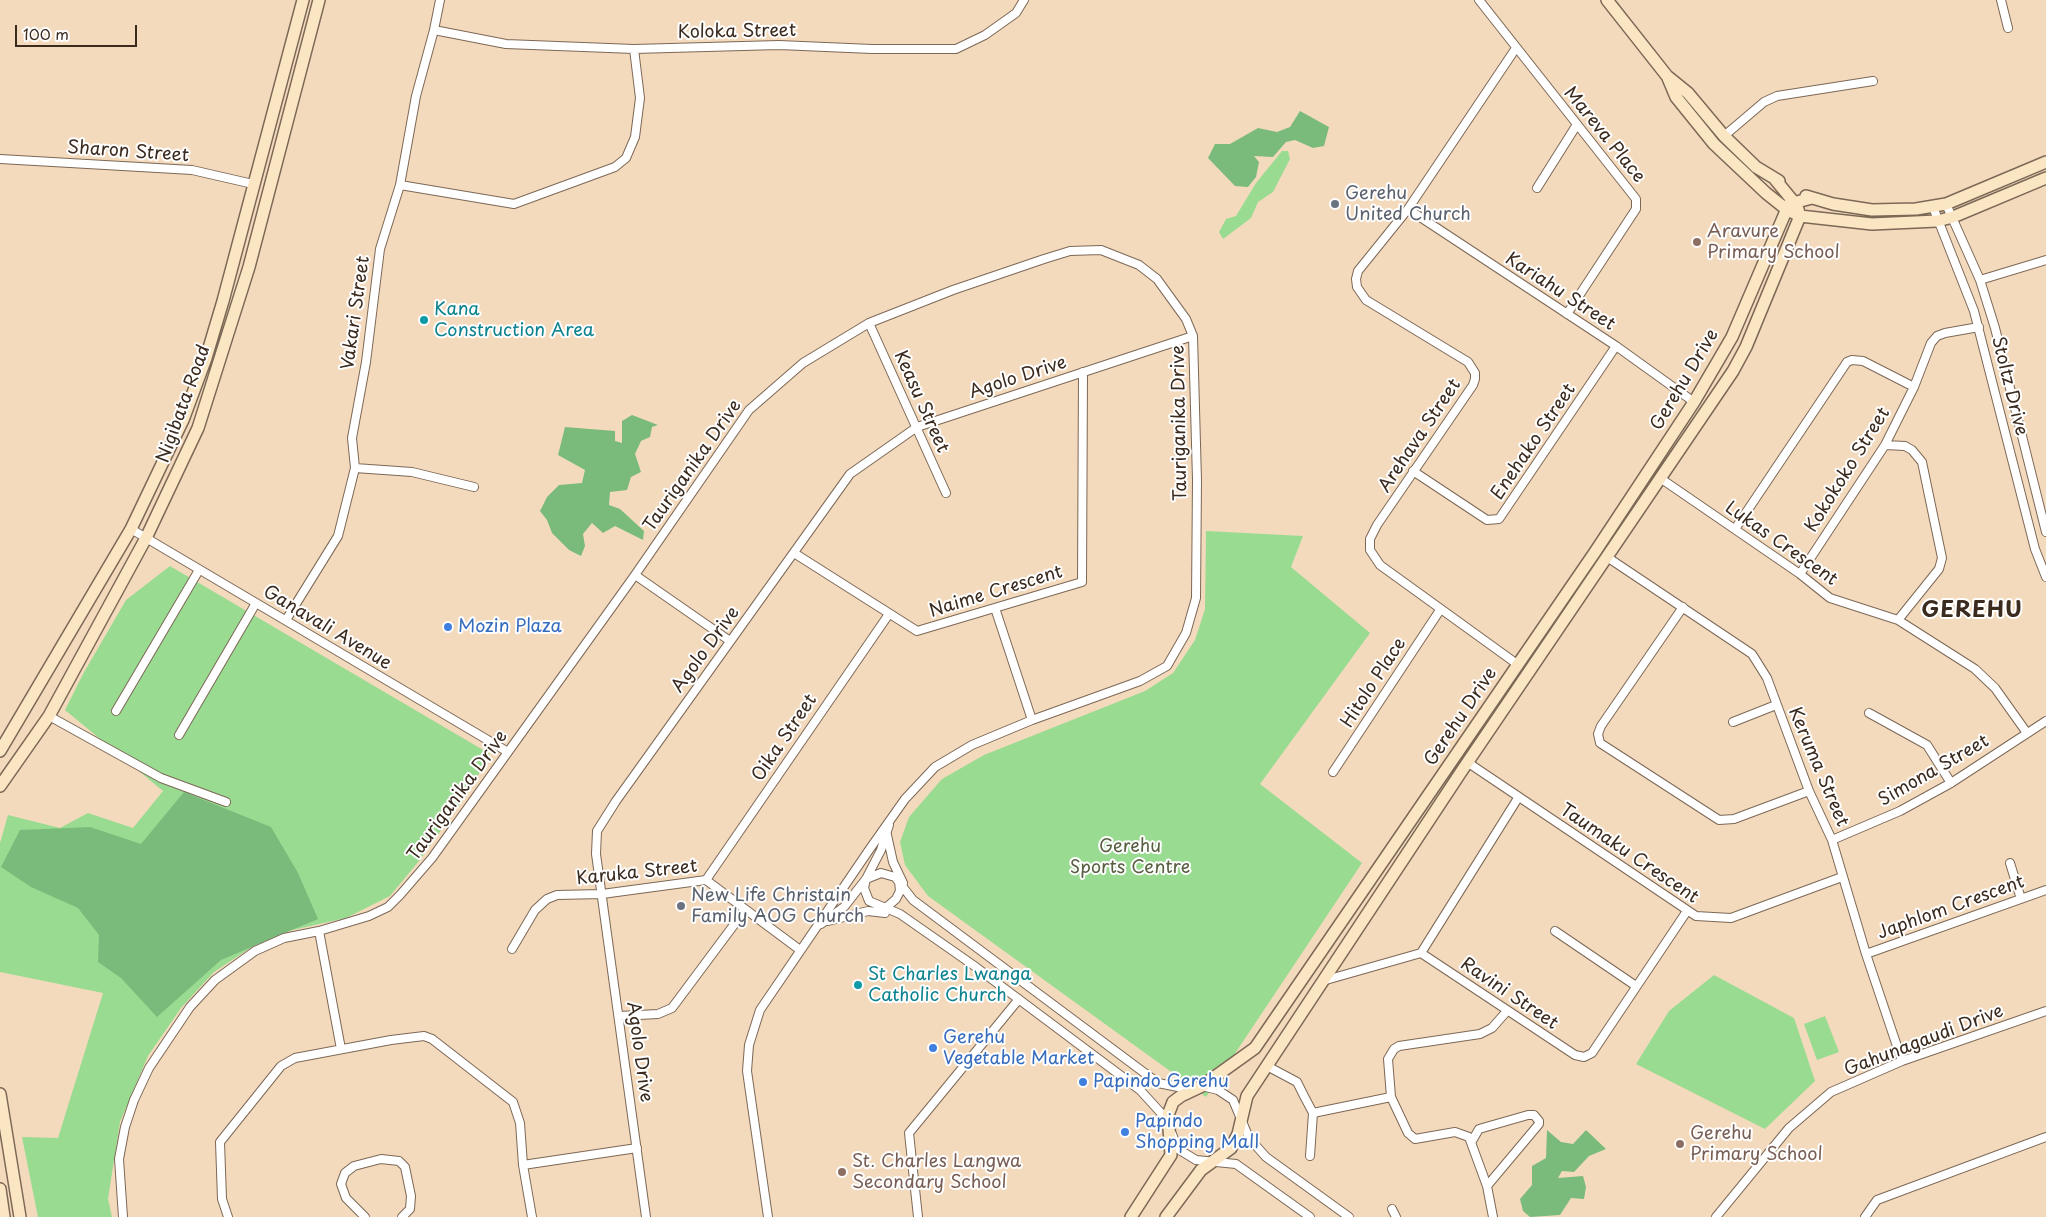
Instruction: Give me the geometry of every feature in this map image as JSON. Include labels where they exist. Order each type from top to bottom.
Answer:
[{"type":"street","name":"Nigibata Road","points":[[0,751],[131,529],[183,420],[206,358],[223,301],[303,0]]},
{"type":"street","name":"Nigibata Road","points":[[0,786],[49,716],[146,538],[198,428],[249,267],[319,0]]},
{"type":"street","name":"Vakari Street","points":[[286,620],[338,536],[355,468],[352,438],[366,362],[374,285],[380,249],[400,185],[416,96],[440,0]]},
{"type":"street","name":"Koloka Street","points":[[434,30],[506,44],[634,49],[779,45],[872,49],[956,48],[985,35],[1016,13],[1024,0]]},
{"type":"street","points":[[1608,0],[1667,76],[1688,93],[1724,136],[1756,167],[1797,193],[1832,204],[1872,210],[1932,207],[1946,204],[2046,162]]},
{"type":"street","points":[[2001,0],[2008,28]]},
{"type":"street","name":"Mareva Place","points":[[1481,3],[1576,126],[1623,181],[1633,195],[1636,204],[1636,209],[1567,314]]},
{"type":"street","name":"Arehava Street","points":[[1516,48],[1408,209],[1358,271],[1357,287],[1366,300],[1468,362],[1475,373],[1473,385],[1377,525],[1369,545],[1374,558],[1380,565],[1440,610],[1518,664]]},
{"type":"street","points":[[400,185],[514,204],[615,167],[626,158],[635,137],[640,98],[634,49]]},
{"type":"street","points":[[1667,76],[1676,97],[1714,144],[1800,216],[1872,224],[1937,221],[1953,217],[2046,178]]},
{"type":"street","points":[[1724,136],[1764,102],[1777,96],[1873,81]]},
{"type":"street","points":[[1537,188],[1576,126]]},
{"type":"street","name":"Sharon Street","points":[[0,159],[192,170],[253,184]]},
{"type":"street","points":[[1774,178],[1790,206]]},
{"type":"street","points":[[1790,206],[1812,198]]},
{"type":"street","name":"Stoltz Drive","points":[[1946,204],[1980,280],[1995,328],[2046,532]]},
{"type":"street","name":"Gerehu Drive","points":[[1131,1217],[1172,1155],[1168,1115],[1173,1102],[1202,1086],[1255,1048],[1595,552],[1694,402],[1732,337],[1790,206]]},
{"type":"street","name":"Stoltz Drive","points":[[1932,207],[1979,327],[2035,549],[2046,577]]},
{"type":"street","name":"Kariahu Street","points":[[1408,209],[1616,346],[1694,402]]},
{"type":"street","name":"Gerehu Drive","points":[[1166,1217],[1201,1170],[1231,1148],[1238,1134],[1240,1118],[1247,1096],[1326,980],[1467,762],[1733,371],[1746,347],[1800,216]]},
{"type":"street","name":"Tauriganika Drive","points":[[123,1217],[119,1160],[125,1127],[141,1084],[166,1040],[190,1007],[215,980],[255,951],[284,938],[320,931],[369,916],[388,907],[400,895],[432,858],[635,575],[749,410],[803,363],[870,323],[954,290],[1044,259],[1070,251],[1101,250],[1139,265],[1157,278],[1186,319],[1194,336],[1198,480],[1196,598],[1186,633],[1167,666],[1140,681],[1032,720],[972,745],[935,767],[891,819],[760,1010],[748,1045],[747,1071],[768,1217]]},
{"type":"street","points":[[1980,280],[2046,260]]},
{"type":"street","name":"Keasu Street","points":[[870,323],[946,493]]},
{"type":"street","name":"Kokokoko Street","points":[[1800,574],[1886,445],[1914,387],[1927,351],[1937,336],[1979,327]]},
{"type":"street","name":"Agolo Drive","points":[[646,1217],[596,854],[597,831],[850,474],[917,428],[1194,336]]},
{"type":"street","name":"Enehako Street","points":[[1413,471],[1487,520],[1499,520],[1616,346]]},
{"type":"street","points":[[1735,529],[1848,362],[1852,360],[1863,361],[1914,387]]},
{"type":"street","name":"Naime Crescent","points":[[794,553],[916,631],[1082,582],[1083,372]]},
{"type":"street","points":[[1886,445],[1905,446],[1912,450],[1922,462],[1942,558],[1939,569],[1898,620]]},
{"type":"street","points":[[355,468],[412,472],[474,487]]},
{"type":"street","name":"Lukas Crescent","points":[[1660,478],[1800,574],[1830,598],[1898,620],[1975,669],[1995,688],[2027,733]]},
{"type":"street","name":"Ganavali Avenue","points":[[131,529],[508,752]]},
{"type":"street","name":"Keruma Street","points":[[1607,557],[1752,654],[1767,678],[1809,791],[1832,840],[1866,954],[1902,1061]]},
{"type":"street","points":[[116,711],[199,570]]},
{"type":"street","points":[[635,575],[730,641]]},
{"type":"street","points":[[179,734],[256,603]]},
{"type":"street","points":[[1683,607],[1601,726],[1598,734],[1600,743],[1719,820],[1734,819],[1809,791]]},
{"type":"street","points":[[995,608],[1032,720]]},
{"type":"street","name":"Hitolo Place","points":[[1333,772],[1440,610]]},
{"type":"street","name":"Oika Street","points":[[706,880],[889,614]]},
{"type":"street","points":[[1734,722],[1776,705]]},
{"type":"street","points":[[1869,713],[1927,745],[1951,782]]},
{"type":"street","points":[[49,716],[161,778],[226,802]]},
{"type":"street","name":"Simona Street","points":[[1832,840],[1900,811],[1951,782],[2046,721]]},
{"type":"street","name":"Taumaku Crescent","points":[[1467,762],[1687,912],[1708,919],[1731,918],[1842,877]]},
{"type":"street","points":[[1326,980],[1422,953],[1518,798]]},
{"type":"street","points":[[891,819],[887,837],[893,862],[913,900],[1158,1083],[1183,1088],[1202,1086],[1218,1090],[1233,1100],[1249,1138],[1266,1157],[1349,1217]]},
{"type":"street","name":"Tauriganika Drive","points":[[817,927],[844,907],[866,879],[882,850],[891,819]]},
{"type":"street","points":[[2010,863],[2021,899]]},
{"type":"street","points":[[906,889],[895,877],[882,873],[866,879],[864,888],[868,901],[881,908],[900,914],[1019,999],[1140,1090],[1161,1113],[1178,1149],[1196,1160],[1217,1160],[1236,1164],[1310,1217]]},
{"type":"street","name":"Karuka Street","points":[[512,950],[542,902],[558,895],[602,894],[706,880],[800,950]]},
{"type":"street","points":[[881,908],[888,906],[896,899],[900,891],[899,881]]},
{"type":"street","name":"Japhlom Crescent","points":[[1866,954],[2046,890]]},
{"type":"street","points":[[618,1016],[658,1014],[672,1008],[745,910]]},
{"type":"street","points":[[817,927],[832,920],[868,911],[900,914]]},
{"type":"street","name":"Ravini Street","points":[[1422,953],[1575,1056],[1584,1057],[1592,1053],[1687,912]]},
{"type":"street","points":[[320,931],[341,1049]]},
{"type":"street","points":[[1555,931],[1636,986]]},
{"type":"street","points":[[918,1217],[909,1133],[1019,999]]},
{"type":"street","points":[[1493,1217],[1487,1186],[1472,1141],[1460,1132],[1415,1139],[1403,1127],[1391,1097],[1388,1059],[1394,1049],[1399,1046],[1480,1034],[1492,1028],[1507,1011]]},
{"type":"street","name":"Gahunagaudi Drive","points":[[1716,1217],[1789,1128],[1831,1092],[1902,1061],[2046,1011]]},
{"type":"street","points":[[228,1217],[222,1198],[220,1142],[224,1134],[281,1066],[288,1060],[416,1036],[432,1038],[502,1091],[513,1102],[520,1123],[523,1165],[532,1217]]},
{"type":"street","points":[[1267,1066],[1297,1082],[1313,1113],[1310,1156]]},
{"type":"street","points":[[0,1094],[20,1217]]},
{"type":"street","points":[[1313,1113],[1391,1097]]},
{"type":"street","points":[[1472,1141],[1479,1129],[1528,1115],[1536,1117],[1539,1124],[1487,1186]]},
{"type":"street","points":[[1865,1217],[1877,1200],[2046,1137]]},
{"type":"street","points":[[523,1165],[637,1148]]},
{"type":"street","points":[[365,1217],[346,1198],[341,1184],[345,1173],[354,1166],[381,1159],[398,1161],[405,1167],[411,1196],[410,1209],[402,1217]]},
{"type":"street","points":[[0,1189],[4,1217]]},
{"type":"street","points":[[1392,1209],[1396,1217]]},
{"type":"green space","points":[[1300,111],[1329,127],[1324,146],[1313,148],[1295,140],[1286,142],[1273,157],[1254,156],[1259,162],[1256,177],[1248,187],[1235,186],[1208,158],[1215,144],[1230,144],[1258,128],[1277,132],[1290,127]]},
{"type":"green space","points":[[1282,151],[1288,151],[1290,159],[1273,192],[1258,202],[1251,218],[1223,239],[1219,232],[1226,219],[1236,216],[1256,183]]},
{"type":"green space","points":[[632,415],[658,425],[652,427],[650,437],[641,441],[635,454],[641,472],[631,477],[627,490],[610,492],[609,505],[620,509],[644,531],[643,540],[615,526],[603,533],[592,523],[583,534],[585,546],[581,556],[569,550],[552,533],[547,520],[540,511],[547,497],[559,485],[582,483],[585,470],[558,455],[565,427],[615,431],[615,441],[622,443],[622,421]]},
{"type":"green space","name":"Gerehu Sports Centre","points":[[1206,531],[1303,536],[1291,567],[1370,633],[1260,784],[1362,863],[1206,1097],[928,896],[905,865],[900,842],[909,817],[942,779],[984,755],[1145,691],[1173,673],[1195,640],[1205,609]]},
{"type":"green space","points":[[170,566],[490,754],[470,790],[419,861],[390,896],[346,918],[270,935],[214,972],[181,1008],[148,1056],[120,1122],[108,1199],[112,1217],[38,1217],[22,1137],[58,1138],[103,993],[0,972],[0,843],[8,815],[60,828],[88,813],[133,828],[163,791],[65,710],[83,674],[126,600]]},
{"type":"green space","points":[[184,792],[271,827],[298,873],[318,919],[221,960],[157,1017],[121,978],[98,962],[99,935],[78,908],[31,887],[1,867],[20,830],[90,827],[141,844]]},
{"type":"green space","points":[[1714,975],[1794,1018],[1815,1081],[1765,1129],[1636,1064],[1669,1011]]},
{"type":"green space","points":[[1825,1016],[1839,1052],[1817,1060],[1804,1024]]},
{"type":"green space","points":[[1547,1130],[1561,1142],[1573,1144],[1586,1130],[1606,1149],[1589,1156],[1574,1172],[1562,1171],[1558,1178],[1583,1176],[1586,1187],[1584,1199],[1571,1198],[1560,1215],[1530,1217],[1523,1211],[1520,1199],[1532,1185],[1532,1166],[1546,1158]]},
{"type":"place","name":"Gerehu United Church","points":[[1335,204]]},
{"type":"place","name":"Aravure Primary School","points":[[1697,242]]},
{"type":"place","name":"Kana Construction Area","points":[[424,320]]},
{"type":"place","name":"Mozin Plaza","points":[[448,627]]},
{"type":"place","name":"New Life Christain Family AOG Church","points":[[681,906]]},
{"type":"place","name":"St Charles Lwanga Catholic Church","points":[[858,985]]},
{"type":"place","name":"Gerehu Vegetable Market","points":[[933,1048]]},
{"type":"place","name":"Papindo Gerehu","points":[[1083,1082]]},
{"type":"place","name":"Papindo Shopping Mall","points":[[1125,1132]]},
{"type":"place","name":"Gerehu Primary School","points":[[1680,1144]]},
{"type":"place","name":"St. Charles Langwa Secondary School","points":[[842,1172]]},
{"type":"district","name":"GEREHU","points":[[1972,611]]}]
